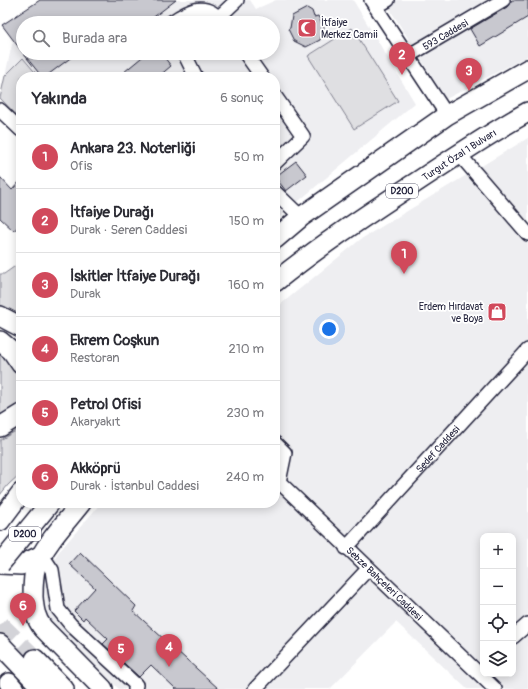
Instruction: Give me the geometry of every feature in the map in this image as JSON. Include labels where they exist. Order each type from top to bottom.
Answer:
[{"type":"highway","points":[[280,230],[447,115],[528,69]]},
{"type":"highway","name":"Turgut Özal 1 Bulvarı","points":[[280,280],[373,210],[459,154],[528,112]]},
{"type":"highway","points":[[0,316],[16,325]]},
{"type":"highway","points":[[0,341],[12,351],[16,357]]},
{"type":"highway","points":[[0,427],[16,417]]},
{"type":"highway","points":[[10,507],[16,494]]},
{"type":"highway","name":"D200","points":[[0,564],[46,508]]},
{"type":"highway","points":[[77,508],[42,555],[36,567],[33,586],[34,610],[37,620],[53,640],[103,689]]},
{"type":"highway","points":[[0,564],[21,565],[42,555]]},
{"type":"highway","points":[[0,644],[43,689]]},
{"type":"highway","points":[[35,659],[64,689]]},
{"type":"street","points":[[224,16],[237,0]]},
{"type":"street","points":[[388,0],[374,4],[447,115]]},
{"type":"street","name":"593 Caddesi","points":[[408,56],[503,0]]},
{"type":"street","points":[[181,16],[192,9],[201,8],[214,16]]},
{"type":"street","points":[[188,60],[194,72]]},
{"type":"street","points":[[249,60],[258,72]]},
{"type":"street","points":[[280,103],[303,136],[280,158]]},
{"type":"street","points":[[0,110],[16,125]]},
{"type":"street","points":[[459,154],[528,234]]},
{"type":"street","points":[[280,197],[301,217]]},
{"type":"street","name":"Sedef Caddesi","points":[[346,548],[528,350]]},
{"type":"street","points":[[280,448],[285,453],[280,470]]},
{"type":"street","name":"Sebze Bahçeleri Caddesi","points":[[280,483],[346,548],[480,668]]},
{"type":"street","points":[[42,555],[52,570],[58,609],[71,626],[136,685],[135,689]]},
{"type":"street","points":[[255,689],[368,568]]},
{"type":"street","points":[[516,634],[528,624]]},
{"type":"street","name":"Sebze Bahçeleri Caddesi","points":[[486,677],[495,689]]},
{"type":"shaded area","points":[[74,0],[250,0],[256,9],[276,0],[353,0],[415,103],[280,217],[280,72],[16,72],[16,115],[0,99],[12,44],[16,41],[16,60],[280,60],[280,16],[51,16]]},
{"type":"shaded area","points":[[384,0],[528,0],[528,56],[446,99]]},
{"type":"shaded area","points":[[352,28],[398,101],[354,129],[308,56]]},
{"type":"shaded area","points":[[21,60],[25,60],[35,72],[16,72],[16,115],[0,98],[5,76]]},
{"type":"shaded area","points":[[528,138],[528,689],[467,689],[396,622],[330,689],[119,689],[48,619],[44,588],[57,554],[97,508],[280,508],[280,305],[361,239]]},
{"type":"shaded area","points":[[16,266],[16,314],[0,305],[0,274],[4,274]]},
{"type":"shaded area","points":[[0,350],[16,366],[16,411],[0,420]]},
{"type":"shaded area","points":[[16,431],[16,478],[0,495],[0,440]]},
{"type":"building","points":[[40,0],[176,0],[155,16],[16,16],[16,44],[2,25]]},
{"type":"building","points":[[512,0],[528,0],[528,17],[480,46],[470,29],[507,7]]},
{"type":"building","name":"İtfaiye Merkez Camii","points":[[307,8],[312,11],[314,17],[318,16],[324,28],[320,40],[306,47],[294,41],[288,29],[290,28],[292,16]]},
{"type":"building","points":[[29,60],[68,60],[52,72],[38,72]]},
{"type":"building","points":[[139,60],[166,60],[171,66],[164,72],[124,72]]},
{"type":"building","points":[[296,161],[307,175],[286,191],[280,183],[280,173]]},
{"type":"building","points":[[0,177],[12,190],[16,186],[16,229],[14,231],[0,218]]},
{"type":"building","points":[[80,552],[136,606],[133,611],[219,689],[176,689],[151,665],[139,677],[103,644],[108,639],[85,617],[83,620],[74,611],[95,588],[69,564]]},
{"type":"tunnel","points":[[0,625],[35,659]]},
{"type":"place","name":"İtfaiye Merkez Camii","points":[[307,28]]},
{"type":"place","name":"İtfaiye Durağı","points":[[402,75]]},
{"type":"place","name":"İskitler İtfaiye Durağı","points":[[469,91]]},
{"type":"place","name":"Ankara 23. Noterliği","points":[[404,274]]},
{"type":"place","name":"Erdem Hırdavat ve Boya","points":[[497,312]]},
{"type":"place","name":"Akköprü","points":[[23,626]]},
{"type":"place","name":"Ekrem Coşkun","points":[[169,667]]},
{"type":"place","name":"Petrol Ofisi","points":[[121,669]]}]
